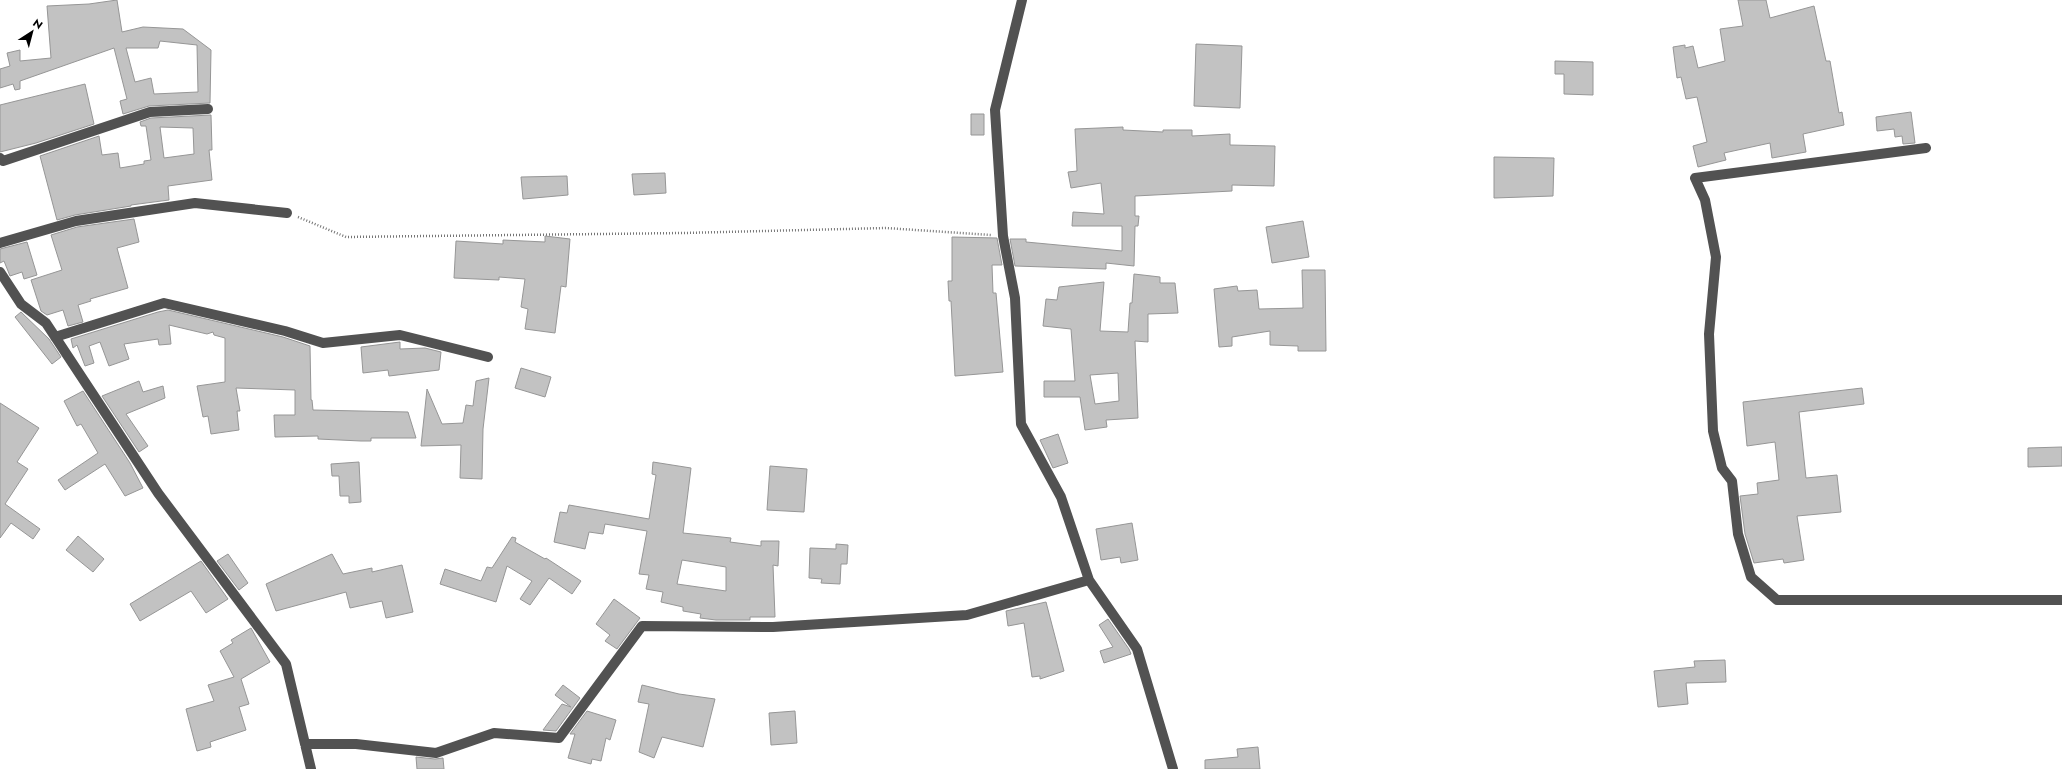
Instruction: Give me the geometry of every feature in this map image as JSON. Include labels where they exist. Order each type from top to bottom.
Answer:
[{"type":"street","points":[[1022,0],[995,110],[1003,236],[1015,298],[1021,424],[1061,497],[1088,580],[1137,649],[1173,769]]},
{"type":"street","points":[[0,158],[3,161],[150,112],[208,109]]},
{"type":"street","points":[[1926,148],[1695,178],[1706,206],[1716,257],[1709,334],[1713,431],[1722,468],[1732,481],[1738,534],[1751,578],[1777,600],[2062,600]]},
{"type":"street","points":[[0,242],[76,221],[195,203],[287,213]]},
{"type":"street","points":[[0,272],[21,304],[46,323],[158,493],[286,664],[311,769]]},
{"type":"street","points":[[55,337],[164,303],[285,331],[323,343],[400,335],[488,357]]},
{"type":"street","points":[[305,744],[356,744],[436,753],[494,733],[559,738],[642,626],[773,627],[967,615],[1088,580]]},
{"type":"path","points":[[287,213],[346,237],[683,233],[886,228],[1003,236]]},
{"type":"building","points":[[117,0],[122,32],[143,27],[183,29],[211,50],[210,103],[149,106],[123,114],[120,101],[127,99],[114,48],[20,81],[20,89],[15,90],[13,84],[0,88],[0,69],[10,66],[7,53],[20,50],[20,61],[51,58],[47,6],[89,4]],"holes":[[[160,41],[197,45],[198,92],[154,94],[151,78],[135,82],[126,48],[158,48]]]},
{"type":"building","points":[[1738,0],[1766,0],[1770,18],[1814,6],[1826,61],[1830,61],[1839,113],[1842,112],[1844,125],[1803,134],[1806,152],[1772,158],[1770,143],[1724,153],[1726,160],[1698,167],[1693,146],[1707,142],[1697,97],[1686,99],[1681,77],[1677,78],[1673,47],[1685,45],[1685,48],[1693,46],[1698,68],[1725,61],[1720,29],[1743,26]]},
{"type":"building","points":[[1196,44],[1242,46],[1240,108],[1194,106]]},
{"type":"building","points":[[1555,61],[1593,62],[1593,95],[1564,94],[1564,74],[1555,74]]},
{"type":"building","points":[[85,84],[94,124],[36,143],[0,152],[0,105]]},
{"type":"building","points":[[1911,112],[1915,143],[1903,144],[1902,136],[1895,137],[1894,129],[1877,131],[1876,117]]},
{"type":"building","points":[[971,114],[984,114],[984,135],[971,135]]},
{"type":"building","points":[[211,115],[212,150],[209,150],[212,180],[168,186],[169,200],[75,215],[57,220],[40,156],[99,136],[102,155],[118,153],[120,168],[144,164],[144,161],[151,160],[146,126],[141,126],[140,122],[151,118]],"holes":[[[160,127],[193,128],[194,154],[164,158]]]},
{"type":"building","points":[[1123,127],[1123,130],[1163,132],[1163,130],[1192,130],[1192,136],[1230,134],[1230,145],[1275,146],[1274,186],[1232,185],[1232,191],[1135,196],[1135,216],[1139,216],[1138,226],[1135,226],[1134,266],[1106,263],[1106,269],[1015,266],[1010,239],[1026,239],[1026,242],[1122,251],[1122,226],[1072,226],[1073,212],[1104,214],[1101,183],[1071,188],[1068,172],[1077,171],[1075,129]]},
{"type":"building","points":[[1494,157],[1554,158],[1553,196],[1494,198]]},
{"type":"building","points":[[665,173],[666,193],[634,195],[632,174]]},
{"type":"building","points":[[567,176],[568,195],[523,199],[521,177]]},
{"type":"building","points":[[134,219],[139,242],[117,248],[128,288],[90,299],[91,301],[78,305],[83,322],[68,326],[63,310],[47,315],[41,311],[31,280],[62,270],[51,235],[77,227]]},
{"type":"building","points":[[1303,221],[1309,257],[1272,263],[1266,227]]},
{"type":"building","points":[[545,236],[570,239],[566,287],[561,286],[555,333],[525,329],[528,309],[521,307],[525,279],[499,277],[499,280],[454,278],[456,241],[503,244],[503,240],[545,242]]},
{"type":"building","points":[[952,237],[997,238],[1002,265],[992,265],[993,293],[996,293],[1003,372],[955,376],[951,301],[949,301],[948,281],[952,281]]},
{"type":"building","points":[[27,242],[37,275],[24,279],[22,272],[10,276],[4,261],[0,263],[0,249]]},
{"type":"building","points":[[1302,270],[1325,270],[1326,351],[1298,351],[1298,346],[1270,345],[1270,331],[1232,337],[1232,346],[1219,347],[1214,289],[1237,286],[1238,291],[1257,290],[1259,309],[1303,308]]},
{"type":"building","points":[[1134,274],[1160,277],[1160,283],[1175,283],[1178,313],[1148,314],[1148,342],[1135,341],[1138,418],[1106,420],[1107,427],[1085,430],[1080,397],[1044,397],[1044,381],[1075,381],[1071,329],[1043,326],[1046,299],[1057,300],[1059,287],[1104,282],[1100,331],[1128,332],[1130,303],[1132,303]],"holes":[[[1118,373],[1119,401],[1095,404],[1090,375]]]},
{"type":"building","points":[[168,310],[283,337],[310,346],[311,400],[313,410],[408,412],[416,438],[371,438],[371,441],[361,441],[318,439],[318,436],[275,437],[274,415],[295,415],[295,390],[236,388],[240,411],[237,411],[239,430],[211,434],[208,416],[203,417],[197,386],[225,382],[225,338],[214,335],[213,332],[207,334],[169,325],[171,344],[159,345],[158,339],[124,344],[129,359],[109,366],[100,342],[89,346],[94,363],[85,366],[77,345],[73,348],[71,339]]},
{"type":"building","points":[[21,312],[49,339],[61,357],[52,364],[15,317]]},
{"type":"building","points":[[400,342],[400,349],[425,348],[441,352],[439,370],[389,376],[388,370],[363,373],[361,347]]},
{"type":"building","points":[[521,368],[551,377],[545,397],[515,388]]},
{"type":"building","points":[[489,378],[483,429],[482,479],[460,478],[461,445],[421,446],[427,389],[442,424],[463,423],[466,405],[473,406],[476,381]]},
{"type":"building","points":[[139,381],[143,392],[163,386],[165,398],[126,414],[148,446],[139,452],[102,396]]},
{"type":"building","points":[[1862,388],[1864,404],[1799,412],[1806,478],[1837,475],[1841,512],[1797,516],[1804,560],[1784,563],[1783,559],[1754,563],[1745,534],[1740,496],[1758,494],[1757,483],[1779,480],[1775,442],[1747,446],[1743,402]]},
{"type":"building","points":[[83,391],[130,463],[143,488],[125,496],[105,464],[65,490],[58,480],[98,453],[81,424],[77,426],[64,401]]},
{"type":"building","points":[[0,403],[39,428],[17,462],[28,469],[5,504],[40,529],[33,539],[11,523],[0,538]]},
{"type":"building","points":[[1058,434],[1068,463],[1053,468],[1040,440]]},
{"type":"building","points":[[2062,447],[2062,466],[2028,467],[2028,448]]},
{"type":"building","points":[[359,462],[361,502],[349,503],[349,496],[340,496],[339,476],[332,476],[331,464]]},
{"type":"building","points":[[653,462],[691,468],[683,533],[731,538],[730,542],[761,546],[761,541],[779,541],[778,566],[773,565],[775,617],[750,617],[750,620],[716,620],[700,618],[701,614],[683,611],[683,607],[661,602],[663,592],[646,589],[649,575],[639,574],[647,531],[605,524],[603,534],[589,532],[585,549],[554,542],[560,512],[567,513],[569,505],[649,519],[656,475],[652,474]],"holes":[[[682,560],[726,567],[726,591],[677,584]]]},
{"type":"building","points":[[770,466],[807,469],[804,512],[767,510]]},
{"type":"building","points":[[1132,523],[1138,560],[1121,563],[1120,557],[1101,560],[1096,529]]},
{"type":"building","points":[[78,536],[104,559],[93,572],[66,550]]},
{"type":"building","points":[[512,537],[516,538],[515,542],[545,559],[546,558],[581,581],[572,594],[549,578],[530,605],[520,599],[532,581],[507,566],[496,602],[440,584],[445,569],[481,581],[487,567],[492,568]]},
{"type":"building","points":[[836,544],[848,545],[847,564],[841,564],[840,584],[821,583],[822,579],[809,578],[810,548],[836,549]]},
{"type":"building","points":[[228,554],[248,583],[239,590],[217,561]]},
{"type":"building","points":[[332,554],[343,574],[372,568],[372,572],[402,565],[413,612],[386,618],[382,601],[350,608],[346,592],[276,611],[266,584]]},
{"type":"building","points":[[201,561],[228,599],[206,613],[191,591],[140,621],[130,604]]},
{"type":"building","points":[[614,599],[640,618],[617,649],[605,641],[610,635],[596,624]]},
{"type":"building","points":[[1046,602],[1064,671],[1040,679],[1040,676],[1032,677],[1024,623],[1008,626],[1006,611]]},
{"type":"building","points":[[1108,619],[1131,654],[1104,663],[1100,651],[1113,647],[1099,625]]},
{"type":"building","points":[[251,628],[270,662],[241,679],[249,704],[239,707],[246,730],[210,742],[211,747],[197,751],[186,709],[214,701],[208,685],[234,677],[220,651],[233,643],[231,640]]},
{"type":"building","points":[[1725,660],[1726,682],[1686,683],[1688,704],[1658,707],[1654,671],[1695,667],[1694,661]]},
{"type":"building","points":[[563,685],[580,698],[556,731],[543,730],[562,704],[571,707],[555,695]]},
{"type":"building","points":[[642,685],[679,694],[715,699],[703,747],[662,737],[654,758],[639,752],[649,704],[638,702]]},
{"type":"building","points":[[587,711],[616,720],[610,740],[606,738],[601,761],[592,759],[591,764],[568,758],[575,734],[570,734]]},
{"type":"building","points":[[795,711],[797,743],[771,745],[769,713]]},
{"type":"building","points":[[1258,747],[1260,769],[1205,769],[1205,760],[1238,757],[1237,749]]},
{"type":"building","points":[[416,757],[435,759],[443,758],[444,769],[417,769]]}]
